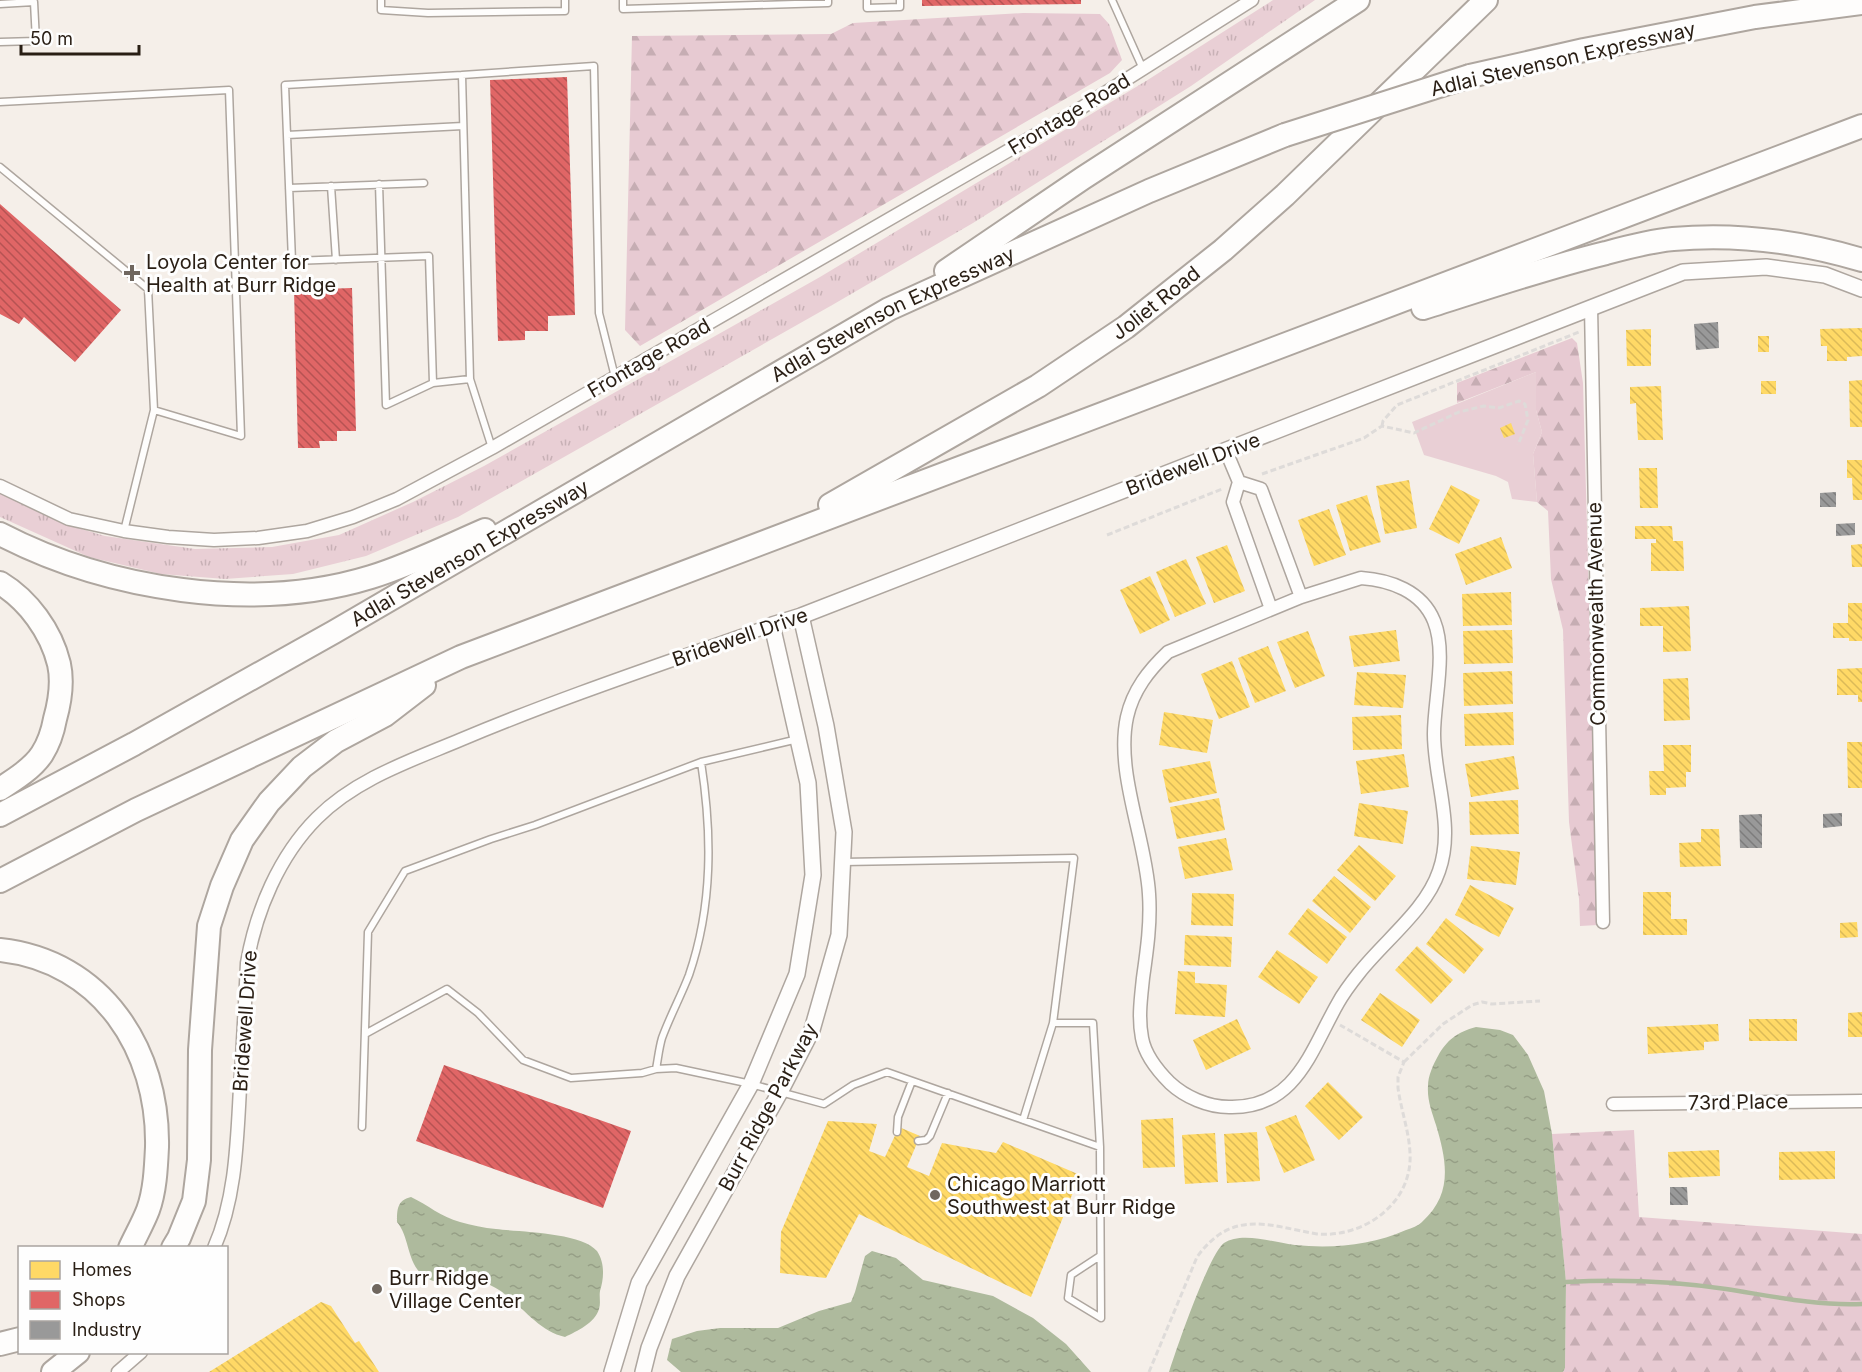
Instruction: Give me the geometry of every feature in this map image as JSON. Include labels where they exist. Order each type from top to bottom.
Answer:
[{"type":"highway","points":[[889,309],[1093,172],[1358,0]]},
{"type":"highway","name":"Joliet Road","points":[[774,537],[1038,386],[1126,327],[1223,250],[1285,195],[1486,0]]},
{"type":"highway","name":"Adlai Stevenson Expressway","points":[[0,815],[134,744],[334,632],[889,309],[1149,190],[1285,135],[1470,76],[1584,50],[1744,19],[1862,3]]},
{"type":"highway","points":[[0,881],[136,810],[461,657],[1862,126]]},
{"type":"highway","points":[[1306,338],[1368,326],[1579,260],[1672,239],[1722,237],[1774,240],[1825,249],[1862,260]]},
{"type":"highway","points":[[0,534],[25,547],[73,566],[121,580],[222,594],[278,592],[328,587],[372,576],[558,500]]},
{"type":"highway","points":[[0,583],[32,608],[59,664],[61,691],[52,732],[42,754],[19,777],[0,789]]},
{"type":"highway","points":[[174,1246],[194,1200],[199,1160],[200,1050],[209,926],[222,886],[242,840],[269,802],[302,767],[336,741],[385,715],[461,657]]},
{"type":"highway","points":[[0,950],[18,952],[62,968],[87,984],[117,1016],[135,1043],[147,1069],[157,1132],[156,1169],[148,1209],[131,1246]]},
{"type":"highway","points":[[0,1344],[18,1340]]},
{"type":"highway","points":[[53,1372],[77,1354]]},
{"type":"street","name":"Frontage Road","points":[[0,486],[69,519],[124,531],[168,537],[214,540],[258,538],[306,531],[353,517],[397,499],[492,448],[1070,115],[1252,0]]},
{"type":"street","name":"Bridewell Drive","points":[[215,1246],[228,1199],[235,1157],[247,963],[251,936],[273,879],[292,848],[317,818],[351,790],[391,769],[515,717],[801,616],[1683,272],[1766,267],[1825,274],[1862,289]]},
{"type":"street","name":"Commonwealth Avenue","points":[[1591,307],[1603,922]]},
{"type":"street","points":[[1226,451],[1239,482],[1233,502],[1271,609]]},
{"type":"street","points":[[1239,482],[1261,489],[1301,597]]},
{"type":"street","points":[[1360,578],[1378,579],[1394,584],[1414,595],[1426,607],[1434,621],[1439,654],[1434,734],[1444,819],[1444,854],[1440,870],[1423,903],[1377,950],[1350,984],[1309,1059],[1289,1086],[1262,1102],[1239,1108],[1218,1107],[1193,1099],[1172,1085],[1154,1066],[1142,1042],[1139,1018],[1148,942],[1149,892],[1126,765],[1127,717],[1141,682],[1168,652],[1301,597],[1360,578]]},
{"type":"street","name":"Burr Ridge Parkway","points":[[644,1372],[649,1348],[677,1276],[812,1030],[839,935],[844,832],[826,726],[801,616]]},
{"type":"street","name":"Burr Ridge Parkway","points":[[612,1372],[639,1283],[751,1084],[797,974],[813,875],[808,783],[772,625]]},
{"type":"street","name":"73rd Place","points":[[1613,1104],[1862,1101]]},
{"type":"street","points":[[118,1372],[140,1354]]},
{"type":"lane","points":[[381,0],[381,10],[428,13],[565,11],[565,0]]},
{"type":"lane","points":[[623,0],[623,9],[828,3],[828,0]]},
{"type":"lane","points":[[867,0],[867,8],[900,7],[900,0]]},
{"type":"lane","points":[[1112,0],[1143,69]]},
{"type":"lane","points":[[0,4],[34,2],[36,41],[0,42]]},
{"type":"lane","points":[[433,383],[429,256],[292,261],[285,85],[594,66],[599,313],[615,377]]},
{"type":"lane","points":[[462,75],[470,379],[492,448]]},
{"type":"lane","points":[[0,102],[230,90],[242,436],[154,410]]},
{"type":"lane","points":[[287,135],[463,126]]},
{"type":"lane","points":[[0,166],[148,289],[154,410],[124,531]]},
{"type":"lane","points":[[289,188],[424,183]]},
{"type":"lane","points":[[380,184],[386,405],[433,383],[470,379]]},
{"type":"lane","points":[[331,186],[336,260]]},
{"type":"lane","points":[[362,1126],[368,932],[405,871],[701,762],[798,739]]},
{"type":"lane","points":[[656,1069],[661,1040],[689,974],[708,891],[710,842],[701,762]]},
{"type":"lane","points":[[842,862],[1074,858],[1053,1023],[1023,1120]]},
{"type":"lane","points":[[365,1034],[447,989],[478,1013],[522,1060],[571,1078],[676,1068],[751,1084],[824,1104],[854,1085],[886,1072],[1100,1147]]},
{"type":"lane","points":[[1053,1023],[1093,1023],[1100,1147],[1101,1318],[1068,1298],[1071,1275],[1100,1256]]},
{"type":"lane","points":[[897,1132],[898,1117],[912,1081]]},
{"type":"lane","points":[[918,1141],[926,1140],[930,1136],[948,1093]]},
{"type":"path","points":[[1107,535],[1239,482],[1364,438],[1382,426],[1383,421],[1397,405],[1584,331]]},
{"type":"path","points":[[1382,426],[1414,433],[1459,412],[1484,406],[1500,408],[1519,401],[1525,404],[1528,420],[1518,445]]},
{"type":"path","points":[[1149,1372],[1197,1257],[1204,1248],[1222,1231],[1247,1224],[1317,1234],[1338,1233],[1374,1221],[1394,1202],[1407,1179],[1410,1167],[1409,1141],[1398,1088],[1398,1077],[1404,1062],[1443,1024],[1472,1005],[1482,1002],[1492,1004],[1540,1001]]},
{"type":"path","points":[[1330,1019],[1404,1062]]},
{"type":"green space","points":[[1273,0],[1315,0],[1191,86],[973,223],[458,517],[366,556],[293,574],[225,579],[161,574],[89,557],[0,517],[0,493],[61,523],[105,536],[195,549],[272,547],[339,535],[413,502],[484,466],[820,277],[1146,81]]},
{"type":"green space","points":[[1023,13],[1100,14],[1109,24],[1122,60],[1110,73],[640,346],[625,330],[632,36],[831,34],[853,23]]},
{"type":"green space","points":[[1572,338],[1577,343],[1583,383],[1598,925],[1580,926],[1579,899],[1569,822],[1563,630],[1551,579],[1548,511],[1537,502],[1533,454],[1542,432],[1536,410],[1536,372],[1457,403],[1457,383]]},
{"type":"green space","points":[[1536,372],[1536,410],[1542,432],[1533,454],[1537,502],[1512,499],[1508,482],[1496,476],[1424,455],[1412,422]]},
{"type":"green space","points":[[1634,1130],[1639,1217],[1862,1234],[1862,1372],[1563,1372],[1565,1368],[1566,1282],[1552,1134]]},
{"type":"water","points":[[1476,1027],[1500,1030],[1513,1035],[1528,1055],[1544,1091],[1552,1134],[1566,1282],[1565,1368],[1563,1372],[1169,1372],[1202,1283],[1224,1243],[1249,1238],[1309,1246],[1352,1245],[1413,1228],[1432,1211],[1443,1189],[1445,1165],[1429,1101],[1429,1078],[1445,1045],[1463,1031]]},
{"type":"water","points":[[411,1197],[460,1222],[487,1228],[564,1236],[589,1245],[597,1251],[603,1266],[597,1314],[585,1326],[565,1337],[544,1328],[509,1297],[490,1285],[474,1281],[442,1283],[427,1278],[415,1267],[405,1236],[397,1222],[400,1203]]},
{"type":"water","points":[[872,1251],[896,1258],[923,1280],[993,1296],[1033,1318],[1066,1344],[1091,1372],[681,1372],[667,1360],[672,1339],[697,1331],[720,1328],[778,1328],[819,1311],[851,1302],[865,1256]]},
{"type":"building: Homes","points":[[1862,328],[1862,356],[1847,357],[1847,361],[1827,361],[1827,346],[1821,346],[1820,329]]},
{"type":"building: Homes","points":[[1651,329],[1651,366],[1627,366],[1626,330]]},
{"type":"building: Homes","points":[[1758,336],[1769,336],[1769,352],[1758,352]]},
{"type":"building: Homes","points":[[1862,380],[1862,427],[1850,427],[1849,381]]},
{"type":"building: Homes","points":[[1761,381],[1776,381],[1776,394],[1761,394]]},
{"type":"building: Homes","points":[[1661,386],[1663,440],[1638,440],[1636,403],[1630,404],[1630,387]]},
{"type":"building: Homes","points":[[1511,423],[1515,434],[1504,438],[1500,428]]},
{"type":"building: Homes","points":[[1847,460],[1862,460],[1862,500],[1853,500],[1852,478],[1847,478]]},
{"type":"building: Homes","points":[[1639,468],[1657,468],[1658,508],[1640,508]]},
{"type":"building: Homes","points":[[1409,480],[1417,528],[1385,534],[1376,486]]},
{"type":"building: Homes","points":[[1451,485],[1480,500],[1459,544],[1429,529]]},
{"type":"building: Homes","points":[[1367,495],[1381,542],[1350,551],[1336,505]]},
{"type":"building: Homes","points":[[1329,509],[1346,555],[1314,566],[1298,520]]},
{"type":"building: Homes","points":[[1635,526],[1672,526],[1673,541],[1683,541],[1684,571],[1651,571],[1651,543],[1656,543],[1656,539],[1635,539]]},
{"type":"building: Homes","points":[[1501,537],[1512,568],[1466,585],[1455,554]]},
{"type":"building: Homes","points":[[1862,544],[1862,567],[1852,567],[1851,545]]},
{"type":"building: Homes","points":[[1227,545],[1245,591],[1214,603],[1196,557]]},
{"type":"building: Homes","points":[[1186,559],[1206,604],[1175,617],[1156,572]]},
{"type":"building: Homes","points":[[1150,576],[1170,620],[1140,634],[1120,590]]},
{"type":"building: Homes","points":[[1511,592],[1512,625],[1463,626],[1462,594]]},
{"type":"building: Homes","points":[[1848,603],[1862,603],[1862,641],[1833,638],[1833,623],[1848,623]]},
{"type":"building: Homes","points":[[1689,606],[1691,651],[1663,652],[1663,626],[1640,626],[1640,608]]},
{"type":"building: Homes","points":[[1396,630],[1400,661],[1354,667],[1349,636]]},
{"type":"building: Homes","points":[[1512,630],[1513,663],[1464,664],[1463,631]]},
{"type":"building: Homes","points":[[1308,631],[1325,676],[1295,688],[1277,642]]},
{"type":"building: Homes","points":[[1268,646],[1286,691],[1255,703],[1238,658]]},
{"type":"building: Homes","points":[[1232,661],[1250,707],[1219,719],[1201,674]]},
{"type":"building: Homes","points":[[1862,668],[1862,702],[1858,702],[1858,695],[1837,695],[1837,669]]},
{"type":"building: Homes","points":[[1512,671],[1513,704],[1464,706],[1463,673]]},
{"type":"building: Homes","points":[[1357,672],[1406,675],[1403,708],[1354,705]]},
{"type":"building: Homes","points":[[1688,678],[1690,720],[1664,721],[1663,679]]},
{"type":"building: Homes","points":[[1164,712],[1213,720],[1207,753],[1159,745]]},
{"type":"building: Homes","points":[[1513,712],[1514,745],[1465,746],[1464,714]]},
{"type":"building: Homes","points":[[1401,715],[1402,749],[1353,750],[1352,717]]},
{"type":"building: Homes","points":[[1847,742],[1862,742],[1862,788],[1848,788]]},
{"type":"building: Homes","points":[[1663,745],[1691,745],[1691,772],[1686,772],[1686,787],[1666,788],[1666,795],[1650,795],[1649,771],[1664,771]]},
{"type":"building: Homes","points":[[1404,754],[1409,787],[1361,794],[1356,761]]},
{"type":"building: Homes","points":[[1514,756],[1519,789],[1471,797],[1465,764]]},
{"type":"building: Homes","points":[[1210,761],[1217,793],[1169,803],[1162,770]]},
{"type":"building: Homes","points":[[1219,798],[1225,830],[1177,839],[1170,807]]},
{"type":"building: Homes","points":[[1518,800],[1519,834],[1470,835],[1469,802]]},
{"type":"building: Homes","points":[[1359,803],[1408,811],[1403,844],[1354,836]]},
{"type":"building: Homes","points":[[1701,829],[1719,829],[1721,866],[1680,867],[1679,843],[1701,842]]},
{"type":"building: Homes","points":[[1226,838],[1233,870],[1185,879],[1178,847]]},
{"type":"building: Homes","points":[[1359,845],[1396,876],[1375,901],[1337,870]]},
{"type":"building: Homes","points":[[1471,846],[1520,852],[1516,885],[1467,879]]},
{"type":"building: Homes","points":[[1334,876],[1371,907],[1350,933],[1312,901]]},
{"type":"building: Homes","points":[[1470,885],[1514,908],[1499,937],[1455,915]]},
{"type":"building: Homes","points":[[1643,892],[1671,892],[1671,919],[1687,919],[1687,935],[1643,935]]},
{"type":"building: Homes","points":[[1192,893],[1234,894],[1233,926],[1191,925]]},
{"type":"building: Homes","points":[[1308,908],[1347,937],[1327,964],[1288,934]]},
{"type":"building: Homes","points":[[1446,918],[1484,949],[1464,974],[1426,944]]},
{"type":"building: Homes","points":[[1857,922],[1858,937],[1840,938],[1840,923]]},
{"type":"building: Homes","points":[[1185,935],[1232,937],[1231,967],[1184,965]]},
{"type":"building: Homes","points":[[1417,946],[1453,980],[1431,1004],[1395,970]]},
{"type":"building: Homes","points":[[1277,950],[1318,977],[1299,1004],[1258,977]]},
{"type":"building: Homes","points":[[1178,971],[1195,972],[1195,983],[1227,985],[1225,1017],[1175,1014]]},
{"type":"building: Homes","points":[[1380,993],[1420,1020],[1402,1047],[1361,1020]]},
{"type":"building: Homes","points":[[1862,1012],[1862,1037],[1848,1037],[1848,1013]]},
{"type":"building: Homes","points":[[1237,1019],[1251,1049],[1206,1070],[1193,1040]]},
{"type":"building: Homes","points":[[1749,1019],[1797,1019],[1797,1041],[1749,1041]]},
{"type":"building: Homes","points":[[1718,1024],[1719,1041],[1704,1042],[1704,1050],[1648,1054],[1647,1027]]},
{"type":"building: Homes","points":[[1328,1082],[1363,1117],[1339,1140],[1305,1106]]},
{"type":"building: Homes","points":[[1296,1115],[1315,1160],[1284,1173],[1265,1127]]},
{"type":"building: Homes","points":[[1173,1118],[1175,1167],[1143,1168],[1141,1120]]},
{"type":"building: Homes","name":"Chicago Marriott Southwest at Burr Ridge","points":[[828,1121],[877,1124],[869,1151],[885,1157],[899,1127],[920,1136],[907,1167],[929,1176],[942,1143],[996,1153],[1003,1142],[1080,1175],[1031,1297],[859,1214],[826,1278],[780,1273],[781,1232]]},
{"type":"building: Homes","points":[[1257,1132],[1260,1181],[1227,1183],[1224,1134]]},
{"type":"building: Homes","points":[[1215,1133],[1218,1182],[1185,1184],[1182,1135]]},
{"type":"building: Homes","points":[[1719,1150],[1720,1176],[1669,1178],[1668,1152]]},
{"type":"building: Homes","points":[[1835,1151],[1835,1179],[1779,1180],[1779,1152]]},
{"type":"building: Homes","points":[[321,1302],[331,1306],[355,1343],[359,1341],[379,1372],[209,1372]]},
{"type":"building: Shops","points":[[922,0],[1081,0],[1081,4],[922,6]]},
{"type":"building: Shops","points":[[567,77],[575,315],[548,316],[548,331],[525,331],[525,340],[498,341],[490,80]]},
{"type":"building: Shops","points":[[0,204],[121,310],[75,362],[24,317],[19,324],[0,314]]},
{"type":"building: Shops","points":[[352,288],[356,431],[337,431],[337,441],[319,441],[320,448],[298,448],[294,290]]},
{"type":"building: Shops","points":[[444,1065],[631,1131],[603,1208],[416,1141]]},
{"type":"building: Industry","points":[[1718,322],[1719,348],[1696,350],[1694,324]]},
{"type":"building: Industry","points":[[1836,492],[1836,507],[1820,507],[1820,493]]},
{"type":"building: Industry","points":[[1855,523],[1855,535],[1836,536],[1836,524]]},
{"type":"building: Industry","points":[[1842,813],[1842,826],[1823,828],[1823,814]]},
{"type":"building: Industry","points":[[1762,814],[1762,848],[1740,848],[1739,815]]},
{"type":"building: Industry","points":[[1670,1187],[1687,1187],[1688,1205],[1670,1205]]},
{"type":"waterway","points":[[1566,1282],[1666,1282],[1811,1302],[1862,1304]]},
{"type":"place","name":"Loyola Center for Health at Burr Ridge","points":[[132,273]]},
{"type":"place","name":"Chicago Marriott Southwest at Burr Ridge","points":[[935,1195]]},
{"type":"place","name":"Burr Ridge Village Center","points":[[377,1289]]}]
